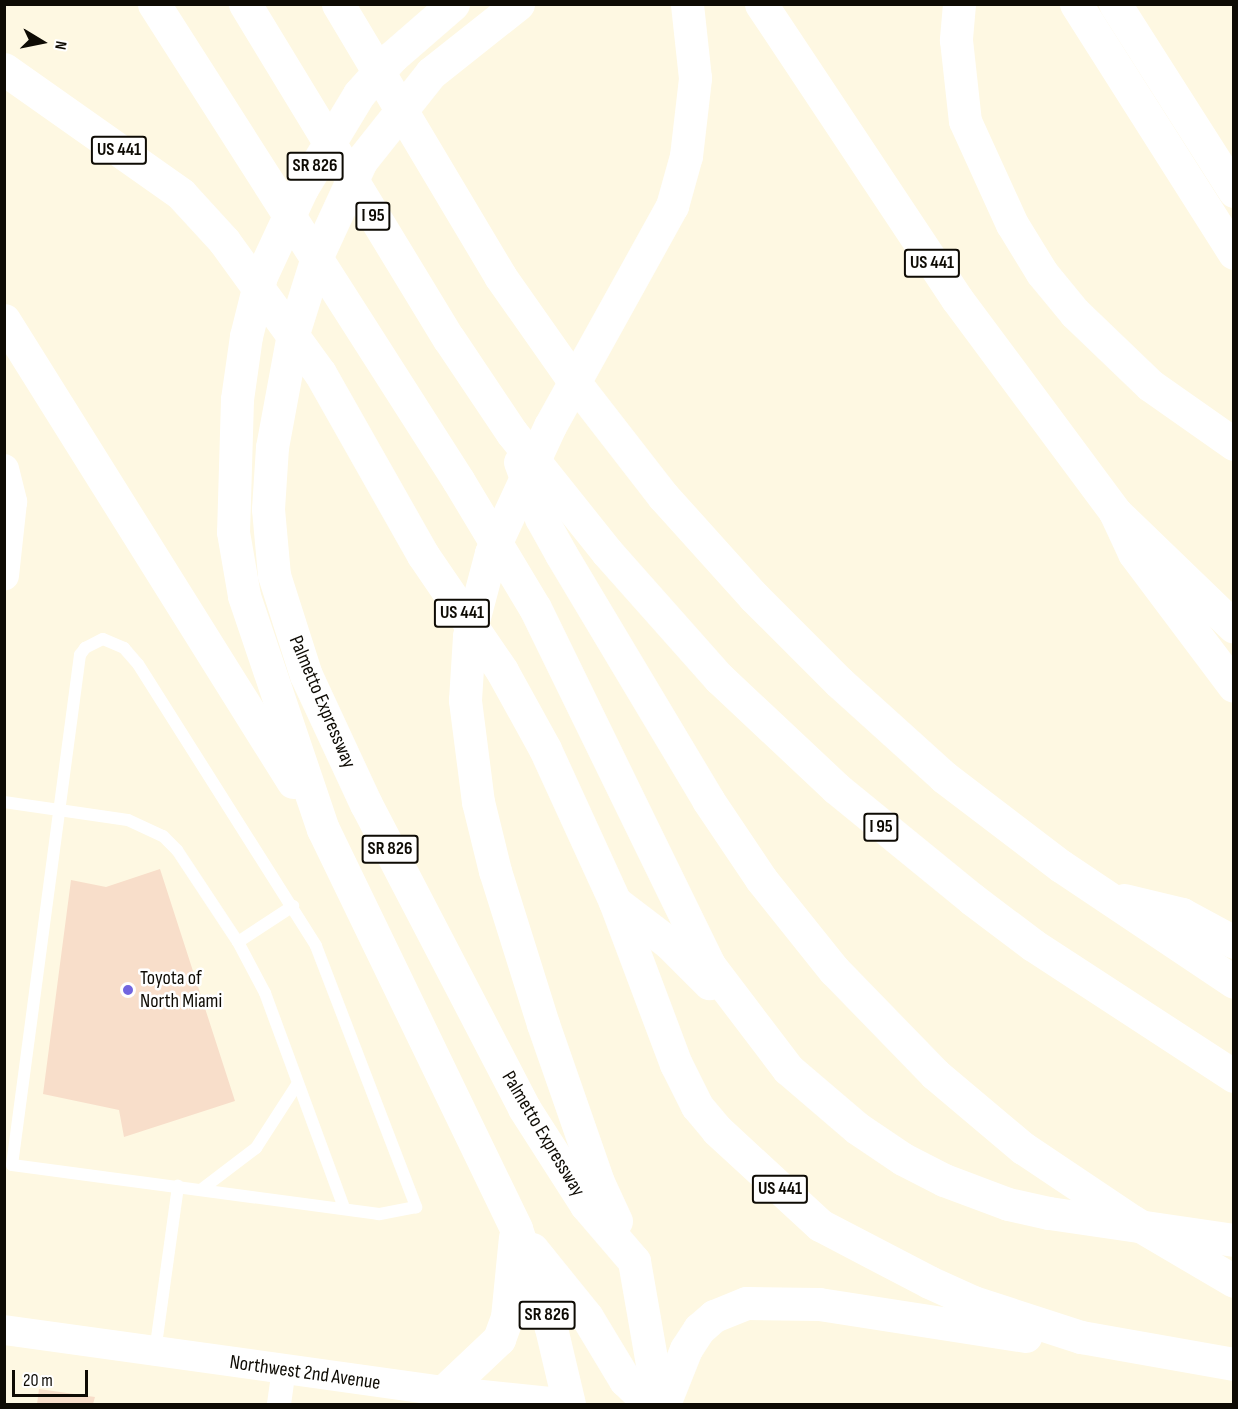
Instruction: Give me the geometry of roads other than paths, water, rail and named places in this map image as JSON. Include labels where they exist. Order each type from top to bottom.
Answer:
[{"type":"main road","points":[[154,4],[452,470],[535,608],[709,964],[753,1027],[788,1069],[823,1101],[903,1159],[944,1180],[1008,1204],[1049,1213],[1233,1240]]},
{"type":"main road","name":"I 95","points":[[245,4],[449,339],[506,424],[606,552],[681,638],[740,700],[827,780],[1012,930],[1233,1076]]},
{"type":"main road","points":[[338,4],[500,276],[576,384],[663,496],[761,604],[871,712],[980,806],[1102,894],[1233,982]]},
{"type":"main road","name":"Palmetto Expressway","points":[[518,4],[431,73],[361,161],[318,254],[280,393],[267,509],[273,575],[306,675],[366,804],[525,1108],[586,1205],[634,1261]]},
{"type":"main road","points":[[658,1404],[634,1261],[598,1182],[495,871],[478,802],[465,700],[469,636],[490,553],[550,426],[659,233],[686,156],[695,78],[687,4]]},
{"type":"main road","name":"US 441","points":[[761,4],[957,299],[1115,512],[1134,554],[1233,686]]},
{"type":"main road","points":[[959,4],[956,40],[964,121],[1012,224],[1042,273],[1075,313],[1150,385],[1233,444]]},
{"type":"main road","points":[[1076,4],[1233,253]]},
{"type":"main road","points":[[1115,4],[1233,191]]},
{"type":"main road","name":"Palmetto Expressway","points":[[441,14],[359,94],[302,188],[261,276],[246,336],[234,443],[233,532],[244,596],[323,829],[516,1229],[552,1329],[570,1404]]},
{"type":"main road","name":"US 441","points":[[4,69],[182,194],[224,241],[320,373],[423,555],[502,671],[545,749],[615,902],[676,1064],[697,1106],[775,1185],[820,1225],[929,1282],[973,1302],[1081,1337],[1233,1364]]},
{"type":"main road","points":[[4,320],[323,829]]},
{"type":"main road","points":[[506,424],[541,518],[741,852],[856,995],[935,1074],[993,1124],[1098,1199],[1233,1281]]},
{"type":"main road","points":[[1115,512],[1233,627]]},
{"type":"main road","points":[[1102,894],[1182,914],[1233,942]]},
{"type":"main road","points":[[615,902],[669,943],[753,1027]]},
{"type":"main road","points":[[443,1398],[499,1339],[507,1317],[516,1229]]},
{"type":"main road","points":[[516,1229],[587,1317],[625,1380],[650,1404]]},
{"type":"main road","points":[[664,1404],[686,1349],[699,1329],[714,1316],[746,1303],[799,1302],[1040,1338],[1081,1337]]},
{"type":"street","points":[[4,469],[12,502],[4,576]]},
{"type":"street","name":"Northwest 2nd Avenue","points":[[4,1330],[284,1370],[443,1398],[570,1404]]},
{"type":"street","points":[[279,1404],[284,1370]]},
{"type":"lane","points":[[95,641],[114,642],[138,664],[293,906],[332,980],[416,1206],[390,1214],[12,1164],[59,811],[80,656],[95,641]]},
{"type":"lane","points":[[4,802],[128,820],[162,836],[190,869],[238,942],[265,993],[344,1208]]},
{"type":"lane","points":[[238,942],[293,906]]},
{"type":"lane","points":[[202,1189],[256,1148],[298,1083]]},
{"type":"lane","points":[[155,1352],[178,1186]]},
{"type":"place","name":"Toyota of North Miami","points":[[128,990]]}]
